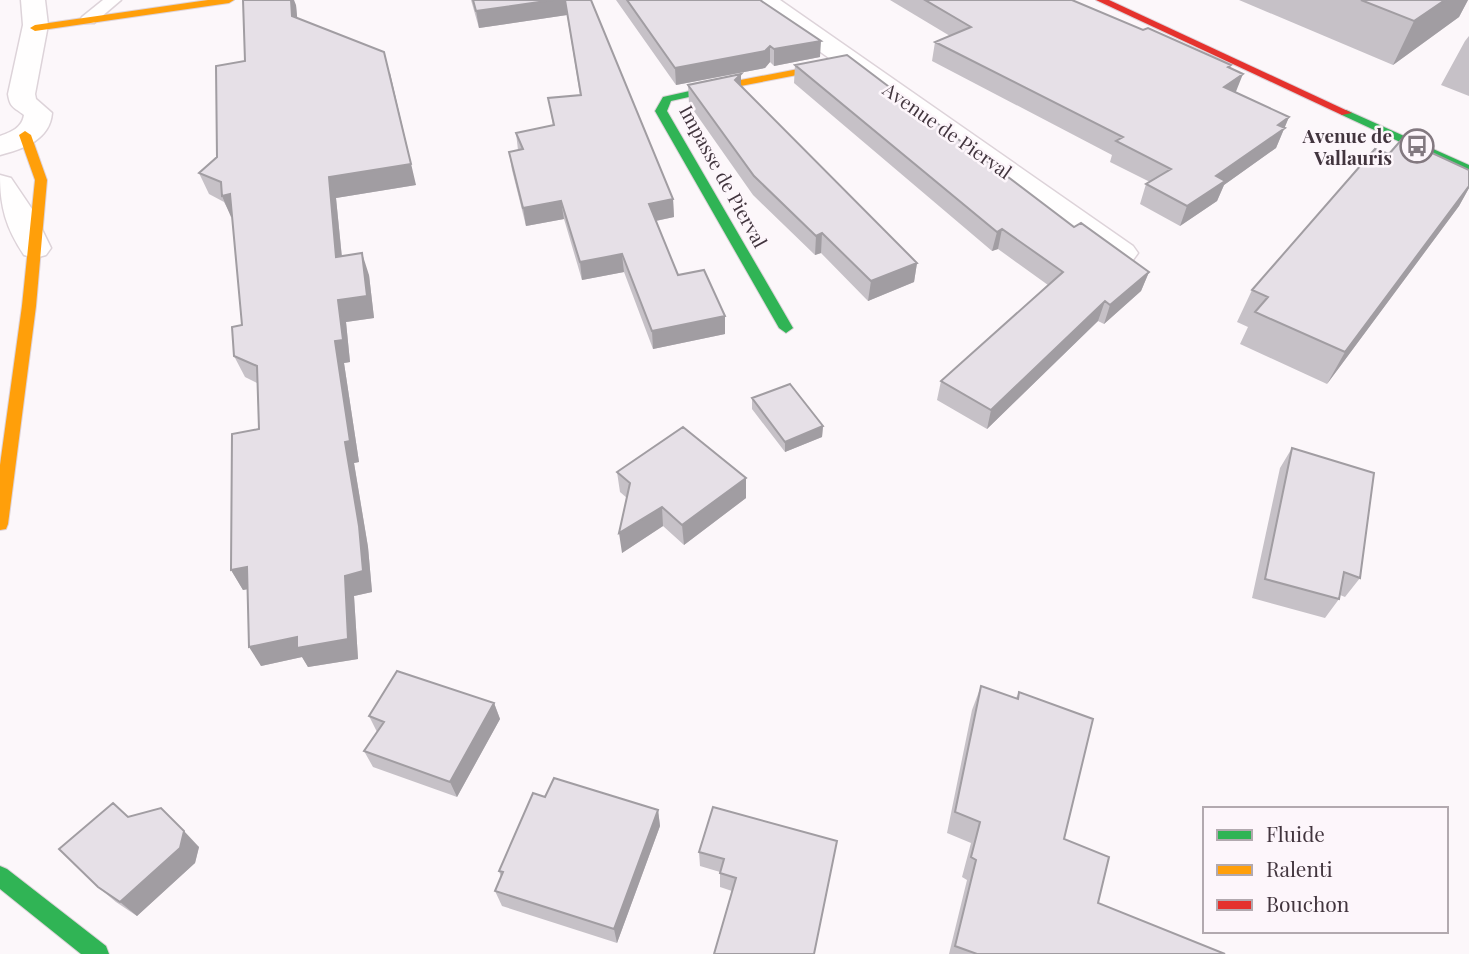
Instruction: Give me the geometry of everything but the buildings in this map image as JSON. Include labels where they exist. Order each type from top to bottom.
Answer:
[{"type":"street","points":[[0,524],[41,180],[12,141],[34,128],[38,120],[38,113],[11,104],[20,91],[35,27],[33,0]]},
{"type":"street","points":[[0,76],[35,27],[229,0]]},
{"type":"street","name":"Avenue de Pierval","points":[[764,0],[1132,260]]},
{"type":"street","points":[[1101,0],[1469,170]]},
{"type":"street","name":"Impasse de Pierval","points":[[786,328],[660,111],[667,99],[691,92],[853,62]]},
{"type":"street","points":[[0,184],[17,209],[34,248]]},
{"type":"street","points":[[0,876],[98,954]]},
{"type":"lane","points":[[88,20],[113,0]]},
{"type":"traffic: fast","points":[[725,86],[667,99],[661,111],[786,328]]},
{"type":"traffic: fast","points":[[1346,113],[1469,170]]},
{"type":"traffic: fast","points":[[0,876],[98,954]]},
{"type":"traffic: slow","points":[[35,28],[229,0]]},
{"type":"traffic: slow","points":[[725,86],[845,63]]},
{"type":"traffic: slow","points":[[0,524],[29,306],[41,180],[25,135]]},
{"type":"traffic: jam","points":[[1101,0],[1346,113]]},
{"type":"place","name":"Avenue de Vallauris","points":[[1417,146]]}]
